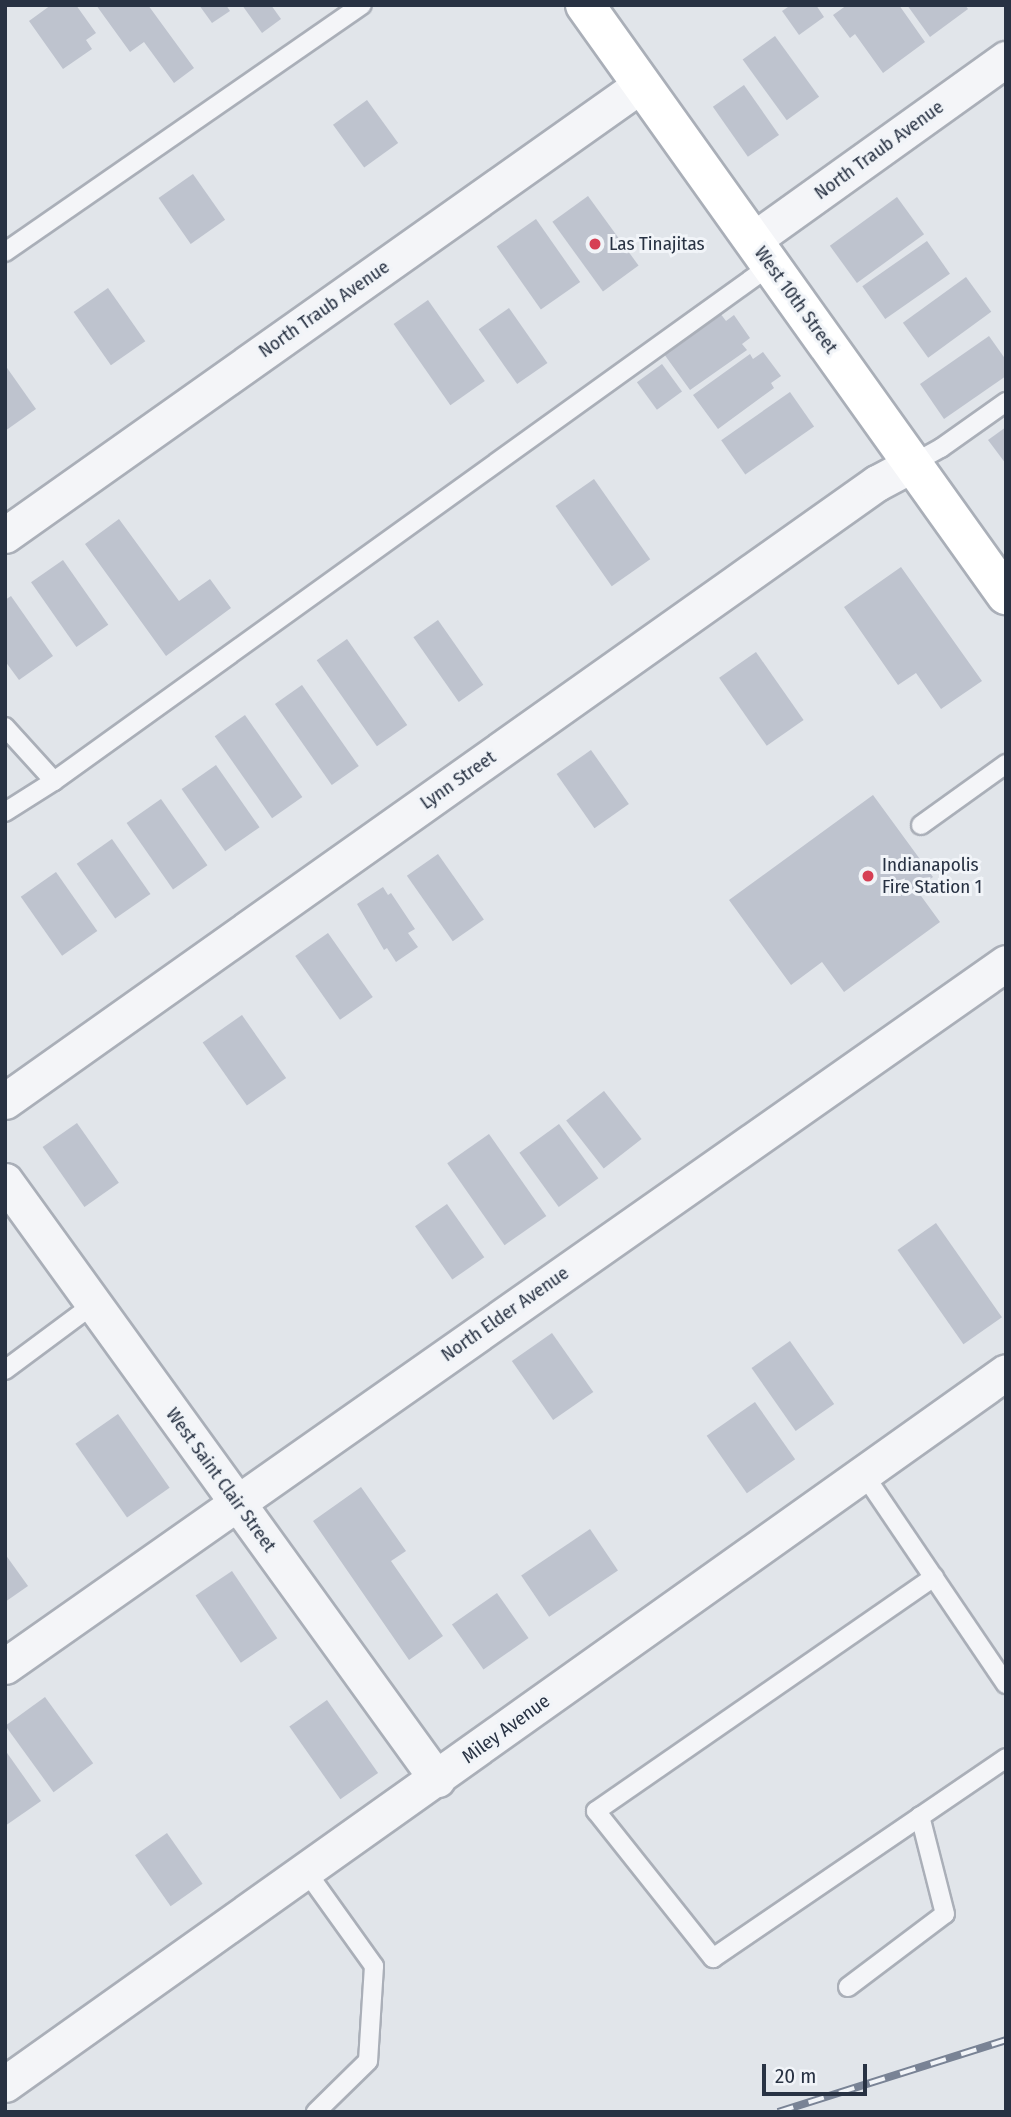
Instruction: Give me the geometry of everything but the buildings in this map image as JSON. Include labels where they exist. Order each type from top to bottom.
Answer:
[{"type":"main road","name":"West 10th Street","points":[[591,7],[642,84],[1006,594]]},
{"type":"street","name":"North Traub Avenue","points":[[762,253],[1006,59]]},
{"type":"street","name":"North Traub Avenue","points":[[5,535],[642,84]]},
{"type":"street","name":"Lynn Street","points":[[5,1101],[877,483],[912,464]]},
{"type":"street","name":"North Elder Avenue","points":[[5,1666],[236,1501],[1006,963]]},
{"type":"street","name":"West Saint Clair Street","points":[[5,1181],[437,1779]]},
{"type":"street","name":"Miley Avenue","points":[[5,2084],[1006,1372]]},
{"type":"lane","points":[[5,252],[362,5]]},
{"type":"lane","points":[[5,812],[54,781],[762,253]]},
{"type":"lane","points":[[912,464],[941,448],[1006,402]]},
{"type":"lane","points":[[5,727],[54,781]]},
{"type":"lane","points":[[922,825],[1006,764]]},
{"type":"lane","points":[[5,1370],[94,1304]]},
{"type":"lane","points":[[863,1473],[1006,1684]]},
{"type":"lane","points":[[934,1577],[596,1811],[713,1958],[1006,1758]]},
{"type":"lane","points":[[848,1987],[946,1914],[919,1816]]},
{"type":"lane","points":[[306,1871],[374,1966],[368,2061],[317,2112]]},
{"type":"railway","points":[[778,2112],[1006,2040]]},
{"type":"place","name":"Las Tinajitas","points":[[595,244]]},
{"type":"place","name":"Indianapolis Fire Station 1","points":[[868,876]]}]
